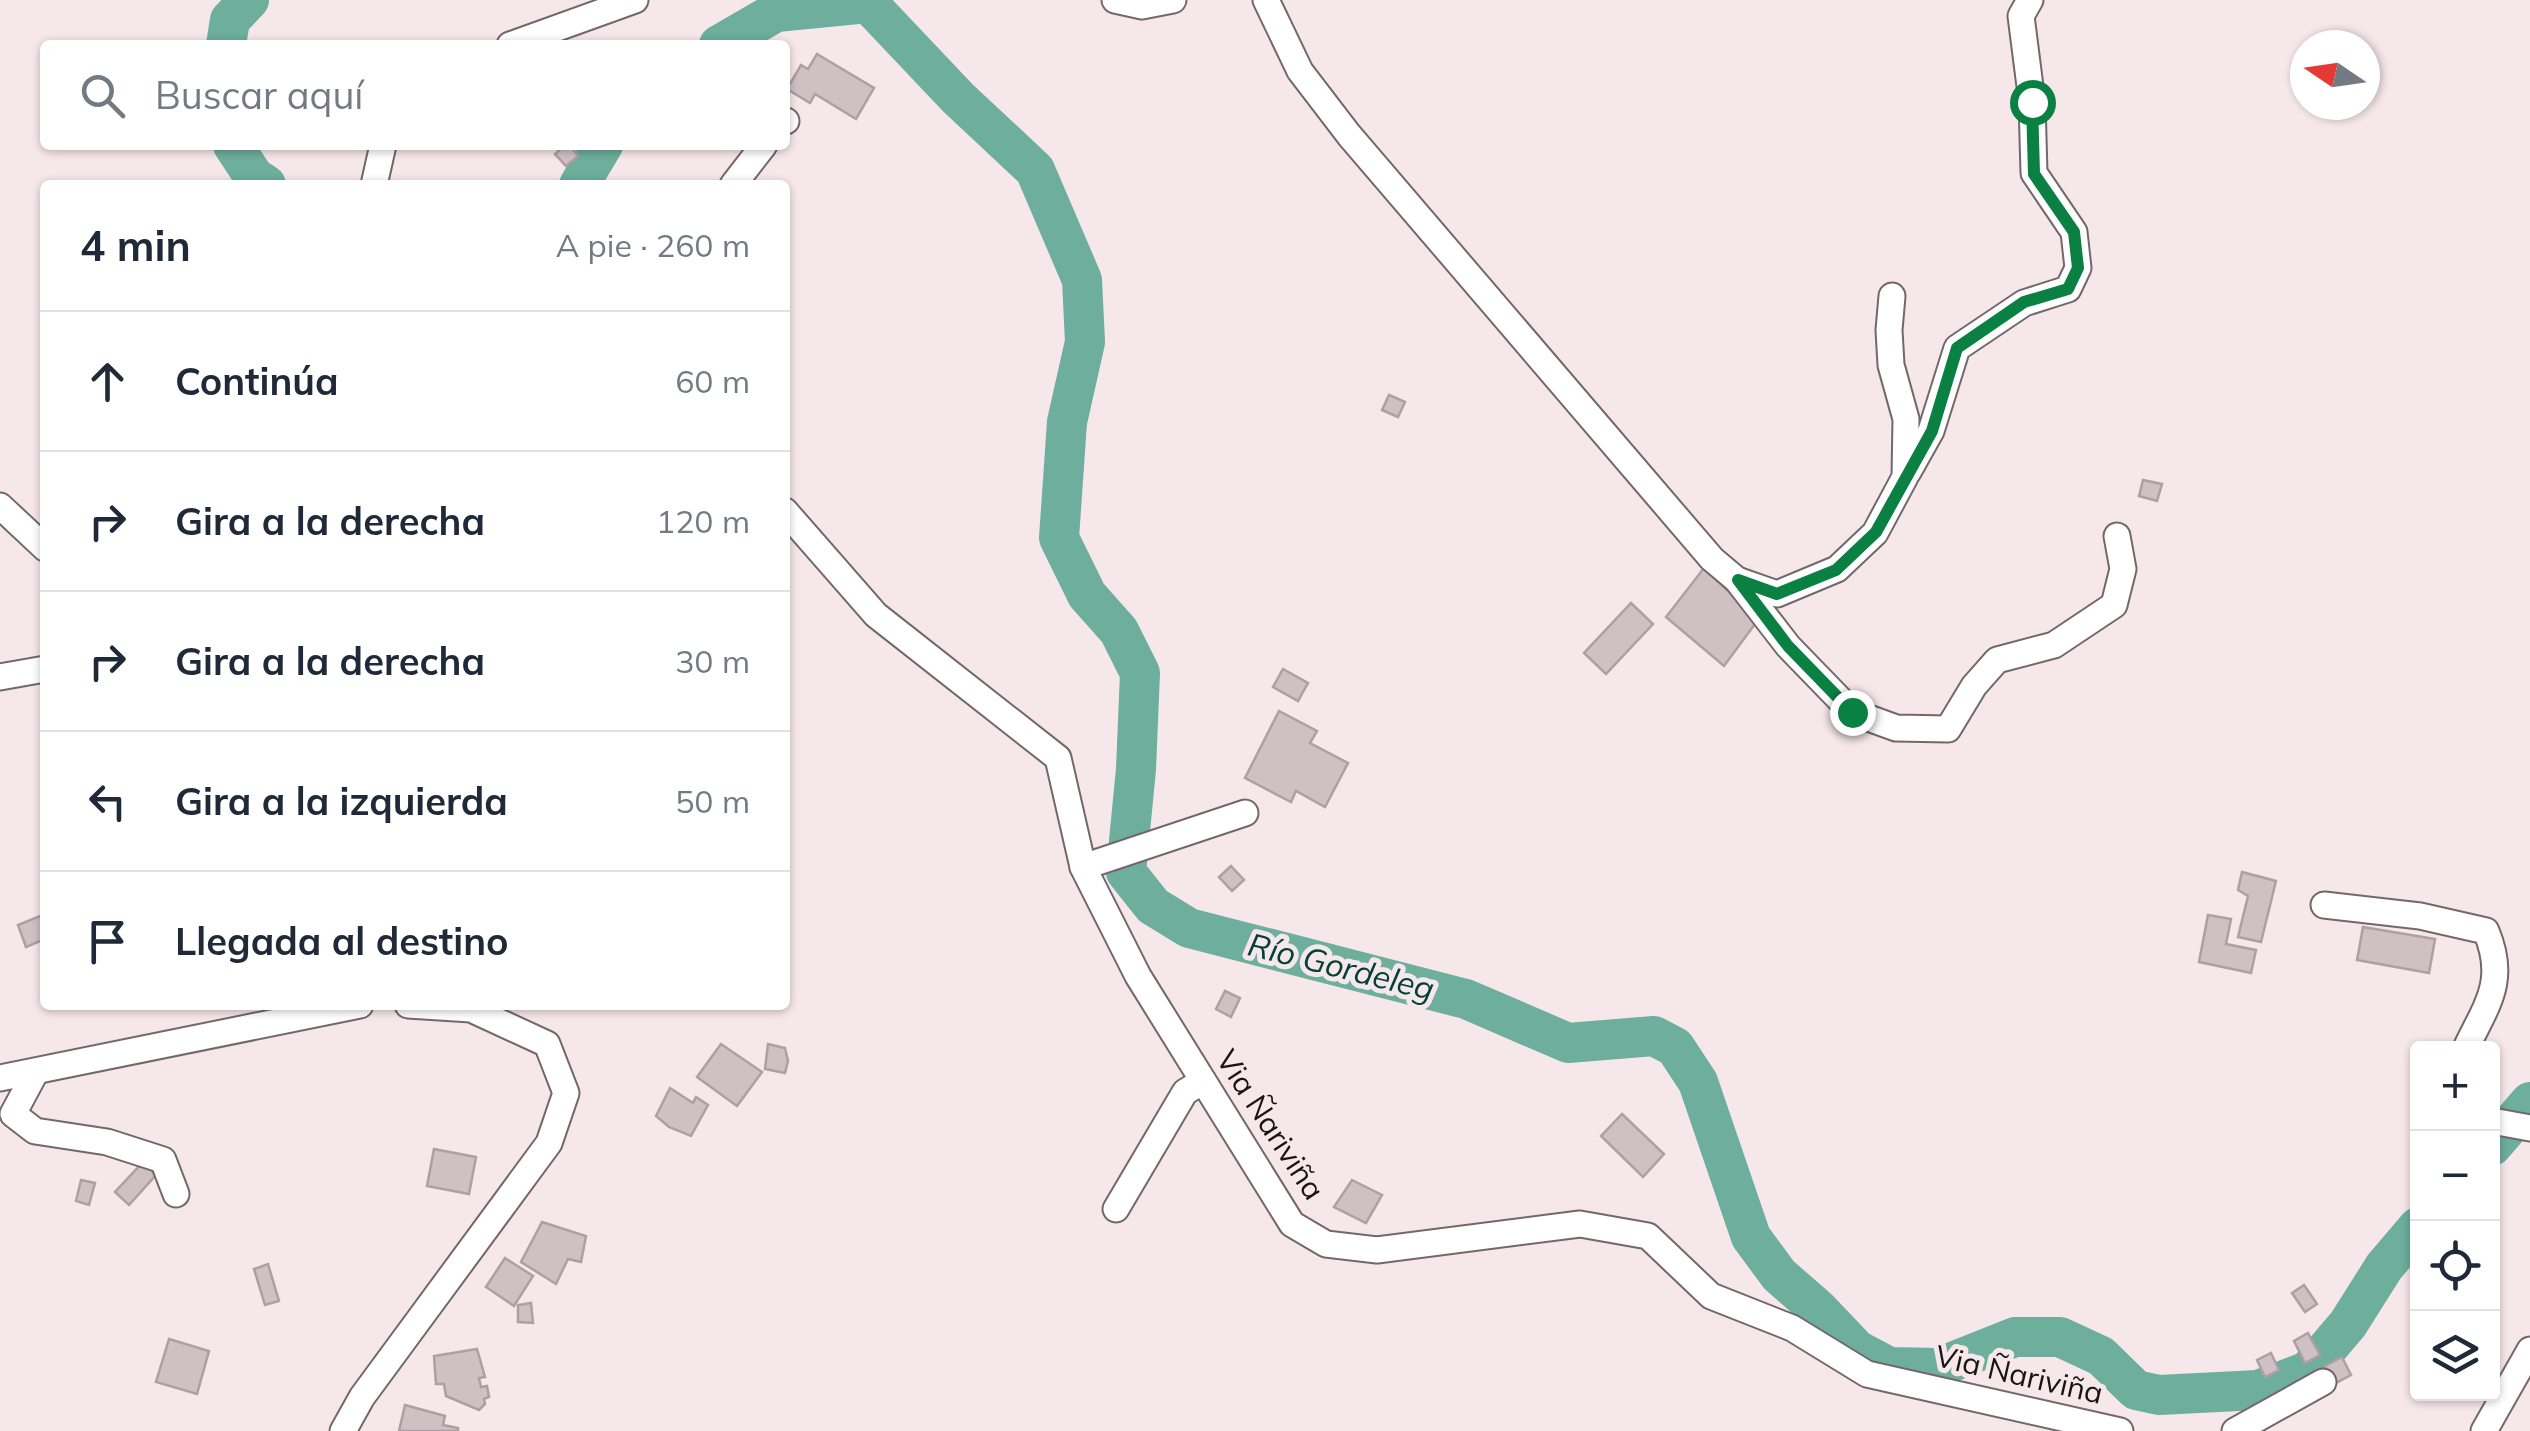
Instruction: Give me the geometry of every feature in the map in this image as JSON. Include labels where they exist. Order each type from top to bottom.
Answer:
[{"type":"street","points":[[526,40],[635,0]]},
{"type":"street","points":[[1116,0],[1142,6],[1172,0]]},
{"type":"street","points":[[1266,0],[1300,71],[1349,135],[1712,559],[1738,580],[1788,646],[1852,712],[1896,728],[1948,728],[1974,686],[1997,660],[2054,644],[2114,604],[2123,570],[2116,536]]},
{"type":"street","points":[[1738,580],[1777,594],[1836,570],[1876,532],[1932,431],[1957,348],[2024,302],[2068,289],[2078,268],[2074,232],[2034,174],[2032,102],[2021,16],[2030,0]]},
{"type":"street","points":[[375,180],[381,150]]},
{"type":"street","points":[[737,180],[760,150]]},
{"type":"street","points":[[1892,296],[1890,348],[1906,419],[1906,477]]},
{"type":"street","points":[[0,506],[40,543]]},
{"type":"street","name":"Via Ñariviña","points":[[790,517],[876,616],[1058,758],[1138,976],[1292,1224],[1326,1244],[1377,1250],[1580,1224],[1648,1236],[1711,1296],[1792,1328],[1866,1374],[2116,1431]]},
{"type":"street","points":[[0,677],[40,670]]},
{"type":"street","points":[[1094,862],[1246,813]]},
{"type":"street","points":[[2324,905],[2420,916],[2486,932],[2496,955],[2494,989],[2469,1041]]},
{"type":"street","points":[[0,1078],[336,1010]]},
{"type":"street","points":[[343,1431],[362,1397],[549,1144],[566,1093],[547,1044],[473,1010]]},
{"type":"street","points":[[35,1072],[13,1114],[34,1131],[107,1142],[163,1160],[176,1194]]},
{"type":"street","points":[[1116,1208],[1185,1092],[1203,1081]]},
{"type":"street","points":[[2500,1122],[2530,1128]]},
{"type":"street","points":[[2484,1431],[2530,1350]]},
{"type":"street","points":[[2235,1431],[2323,1382]]},
{"type":"building","points":[[817,54],[874,88],[856,119],[815,94],[810,103],[790,91],[801,65],[808,69]]},
{"type":"building","points":[[574,150],[578,156],[566,166],[555,154]]},
{"type":"building","points":[[1389,395],[1405,402],[1398,417],[1382,410]]},
{"type":"building","points":[[2143,480],[2162,484],[2157,501],[2139,496]]},
{"type":"building","points":[[1704,568],[1758,620],[1724,666],[1666,617]]},
{"type":"building","points":[[1631,603],[1653,624],[1606,674],[1584,653]]},
{"type":"building","points":[[1283,669],[1308,683],[1298,701],[1273,687]]},
{"type":"building","points":[[1279,711],[1317,731],[1310,743],[1348,763],[1325,807],[1296,791],[1291,802],[1245,778]]},
{"type":"building","points":[[1231,866],[1244,880],[1232,891],[1219,877]]},
{"type":"building","points":[[2242,872],[2276,881],[2261,942],[2238,937],[2248,896],[2238,890]]},
{"type":"building","points":[[2208,915],[2231,919],[2226,944],[2256,950],[2251,973],[2199,962]]},
{"type":"building","points":[[40,916],[40,941],[26,947],[18,925]]},
{"type":"building","points":[[2363,927],[2435,939],[2429,973],[2357,960]]},
{"type":"building","points":[[1225,991],[1240,998],[1231,1017],[1216,1009]]},
{"type":"building","points":[[721,1044],[762,1072],[737,1106],[697,1077]]},
{"type":"building","points":[[768,1044],[785,1048],[785,1073],[765,1069]]},
{"type":"building","points":[[670,1088],[693,1103],[696,1097],[708,1105],[691,1136],[669,1127],[656,1116]]},
{"type":"building","points":[[1622,1114],[1664,1154],[1643,1177],[1601,1136]]},
{"type":"building","points":[[434,1149],[476,1157],[469,1194],[427,1186]]},
{"type":"building","points":[[143,1162],[156,1175],[129,1205],[115,1192]]},
{"type":"building","points":[[81,1180],[95,1183],[89,1205],[76,1201]]},
{"type":"building","points":[[1352,1180],[1382,1195],[1366,1223],[1334,1207]]},
{"type":"building","points":[[542,1222],[586,1236],[581,1262],[568,1259],[556,1284],[521,1262]]},
{"type":"building","points":[[505,1258],[533,1276],[514,1306],[486,1287]]},
{"type":"building","points":[[268,1264],[279,1301],[265,1305],[254,1269]]},
{"type":"building","points":[[2304,1285],[2317,1304],[2305,1312],[2292,1293]]},
{"type":"building","points":[[531,1303],[533,1323],[518,1322],[518,1305]]},
{"type":"building","points":[[2308,1333],[2320,1355],[2305,1363],[2294,1341]]},
{"type":"building","points":[[169,1339],[209,1351],[197,1394],[156,1382]]},
{"type":"building","points":[[477,1349],[485,1377],[479,1378],[481,1387],[487,1386],[489,1397],[479,1410],[446,1396],[444,1384],[436,1384],[434,1356]]},
{"type":"building","points":[[2271,1353],[2279,1370],[2265,1377],[2257,1360]]},
{"type":"building","points":[[2342,1357],[2351,1375],[2334,1384],[2325,1366]]},
{"type":"building","points":[[405,1405],[445,1416],[443,1425],[458,1431],[399,1431]]},
{"type":"waterway","name":"Río Gordeleg","points":[[227,40],[230,20],[249,0]]},
{"type":"waterway","name":"Río Gordeleg","points":[[728,40],[776,12],[868,3],[958,98],[1035,170],[1082,280],[1085,342],[1067,422],[1059,538],[1087,595],[1119,631],[1140,673],[1126,872],[1153,906],[1189,928],[1466,999],[1568,1043],[1654,1036],[1675,1047],[1698,1082],[1751,1237],[1779,1275],[1857,1350],[1889,1367],[1937,1368],[2015,1337],[2060,1337],[2101,1356],[2136,1390],[2159,1395],[2258,1390],[2308,1371],[2348,1324],[2384,1267],[2410,1236]]},
{"type":"waterway","name":"Río Gordeleg","points":[[236,150],[258,180]]},
{"type":"waterway","name":"Río Gordeleg","points":[[582,180],[600,150]]},
{"type":"waterway","name":"Río Gordeleg","points":[[2500,1137],[2530,1102]]},
{"type":"route","points":[[1852,712],[1788,646],[1738,580],[1777,594],[1836,570],[1876,532],[1932,431],[1957,348],[2024,302],[2068,289],[2078,268],[2074,232],[2034,174],[2032,102]]}]
